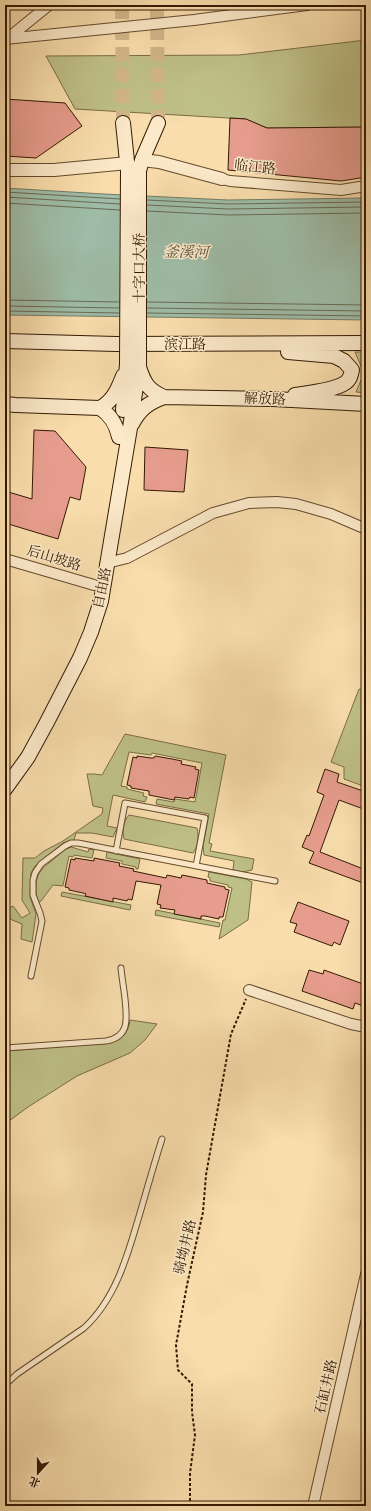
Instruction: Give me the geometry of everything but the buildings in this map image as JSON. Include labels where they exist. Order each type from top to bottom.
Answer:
[{"type":"main road","points":[[122,123],[134,166]]},
{"type":"main road","points":[[134,166],[158,123]]},
{"type":"main road","name":"十字口大桥","points":[[133,365],[134,166]]},
{"type":"main road","name":"滨江路","points":[[6,341],[116,344],[366,343]]},
{"type":"main road","points":[[258,344],[287,352],[334,356],[344,361],[352,370],[351,378],[345,384],[273,399]]},
{"type":"main road","points":[[100,408],[107,404],[112,398],[133,365],[147,387],[154,393],[164,397]]},
{"type":"main road","name":"自由路","points":[[5,790],[28,757],[80,658],[91,632],[101,601],[133,365]]},
{"type":"main road","points":[[9,405],[100,408],[108,413],[117,427],[125,432],[138,412],[146,405],[164,397]]},
{"type":"main road","name":"解放路","points":[[164,397],[273,399],[366,404]]},
{"type":"main road","name":"自由路","points":[[5,774],[20,753],[35,727],[83,628],[92,599],[125,432]]},
{"type":"street","points":[[6,39],[49,5]]},
{"type":"street","points":[[6,39],[194,20],[307,5]]},
{"type":"street","name":"临江路","points":[[5,170],[54,170],[134,166],[159,162],[230,181],[341,190],[366,186]]},
{"type":"street","points":[[107,563],[127,558],[212,513],[249,503],[277,502],[296,504],[330,514],[366,529]]},
{"type":"street","name":"后山坡路","points":[[5,559],[94,586]]},
{"type":"street","points":[[249,990],[351,1024],[366,1027]]},
{"type":"street","name":"石缸井路","points":[[313,1506],[366,1274]]},
{"type":"lane","points":[[116,851],[125,803],[205,818],[196,866]]},
{"type":"lane","points":[[31,976],[42,921],[33,895],[34,876],[41,864],[68,844],[78,843],[275,881]]},
{"type":"lane","points":[[5,1048],[106,1041],[118,1036],[125,1028],[127,1018],[121,968]]},
{"type":"lane","points":[[5,1384],[17,1374],[84,1328],[94,1319],[103,1307],[126,1260],[162,1139]]},
{"type":"path","name":"骑坳井路","points":[[190,1506],[190,1473],[195,1435],[192,1412],[192,1384],[178,1370],[176,1345],[186,1285],[203,1212],[206,1176],[231,1034],[249,990]]},
{"type":"green space","points":[[366,40],[366,127],[267,128],[245,119],[75,109],[46,56],[239,55]]},
{"type":"green space","points":[[355,352],[366,352],[366,393],[356,392],[364,373]]},
{"type":"green space","points":[[359,689],[366,691],[366,787],[344,779],[344,767],[331,762]]},
{"type":"green space","points":[[125,734],[226,755],[209,843],[212,844],[210,851],[254,859],[252,870],[242,872],[233,870],[234,861],[204,855],[203,846],[209,814],[156,804],[157,799],[174,802],[175,799],[195,802],[202,763],[152,753],[151,755],[129,752],[121,786],[144,793],[143,796],[147,797],[145,802],[113,795],[107,826],[117,828],[113,837],[92,833],[76,833],[74,840],[63,843],[35,866],[31,873],[30,897],[36,914],[32,942],[21,939],[22,924],[5,917],[5,910],[13,906],[22,918],[30,913],[22,900],[23,858],[35,858],[102,814],[103,808],[93,806],[87,774],[102,775]]},
{"type":"green space","points":[[129,815],[197,828],[198,841],[195,850],[193,853],[124,839],[123,833],[125,821]]},
{"type":"green space","points":[[71,847],[88,852],[89,849],[94,850],[92,858],[74,855],[73,857],[69,856],[63,886],[53,885],[39,902],[36,895],[36,881],[39,873],[62,852]]},
{"type":"green space","points":[[107,852],[140,859],[138,869],[136,869],[136,867],[122,864],[122,861],[106,858]]},
{"type":"green space","points":[[209,872],[246,879],[252,882],[248,920],[219,939],[232,888],[228,887],[228,885],[210,881],[210,878],[208,877]]},
{"type":"green space","points":[[62,892],[131,905],[130,910],[61,896]]},
{"type":"green space","points":[[156,910],[220,923],[219,927],[155,915]]},
{"type":"green space","points":[[130,1020],[157,1024],[145,1040],[130,1053],[77,1076],[28,1107],[5,1124],[5,1051],[111,1043],[124,1034],[128,1028]]},
{"type":"water","name":"釜溪河","points":[[5,188],[228,200],[366,198],[366,320],[5,315]]},
{"type":"tunnel","points":[[122,5],[123,123]]},
{"type":"tunnel","points":[[157,5],[158,123]]}]
